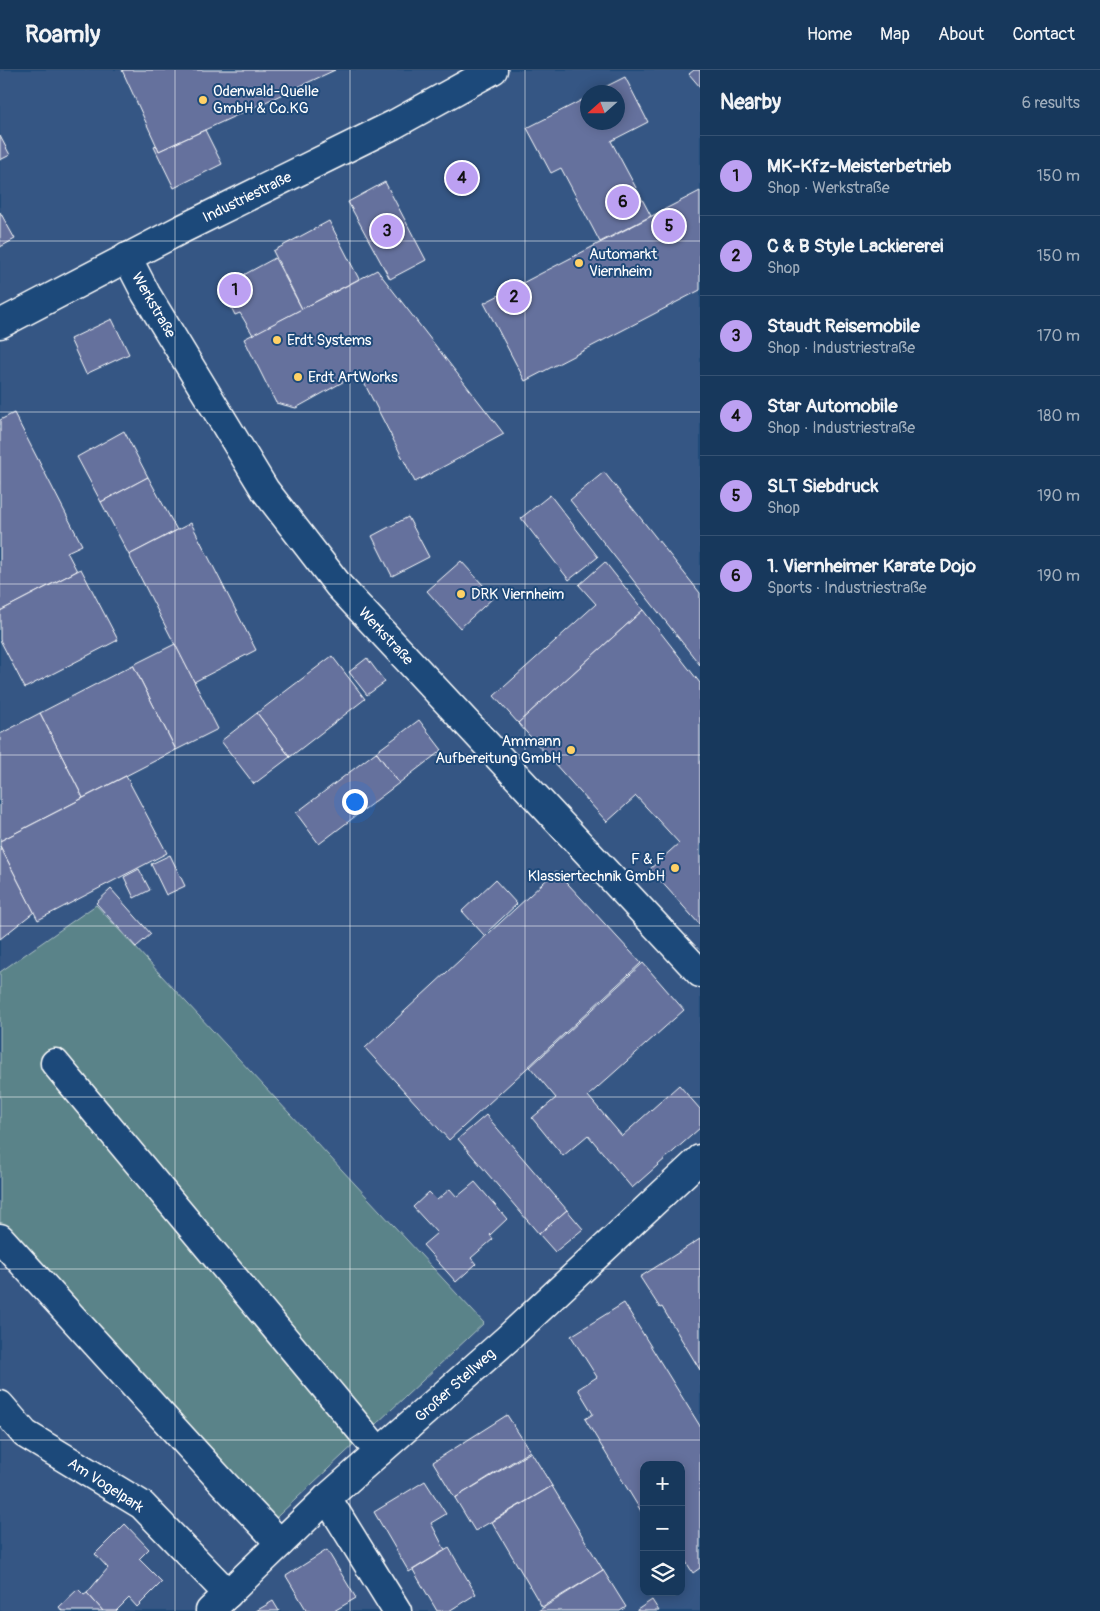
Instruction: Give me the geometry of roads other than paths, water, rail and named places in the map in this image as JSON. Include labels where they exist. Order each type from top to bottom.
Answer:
[{"type":"street","name":"Industriestraße","points":[[0,324],[127,257],[393,125],[493,70]]},
{"type":"street","name":"Werkstraße","points":[[127,257],[146,294],[265,490],[339,586],[700,973]]},
{"type":"street","points":[[55,1063],[379,1452]]},
{"type":"street","name":"Großer Stellweg","points":[[219,1603],[327,1498],[507,1339],[700,1159]]},
{"type":"street","points":[[0,1238],[280,1543]]},
{"type":"street","name":"Am Vogelpark","points":[[0,1405],[25,1434],[142,1505],[219,1603]]},
{"type":"street","points":[[327,1498],[397,1611]]},
{"type":"place","name":"Odenwald-Quelle GmbH & Co.KG","points":[[203,100]]},
{"type":"place","name":"Star Automobile","points":[[462,178]]},
{"type":"place","name":"1. Viernheimer Karate Dojo","points":[[623,202]]},
{"type":"place","name":"SLT Siebdruck","points":[[669,226]]},
{"type":"place","name":"Staudt Reisemobile","points":[[387,231]]},
{"type":"place","name":"Automarkt Viernheim","points":[[579,263]]},
{"type":"place","name":"MK-Kfz-Meisterbetrieb","points":[[235,290]]},
{"type":"place","name":"C & B Style Lackiererei","points":[[514,297]]},
{"type":"place","name":"Erdt Systems","points":[[277,340]]},
{"type":"place","name":"Erdt ArtWorks","points":[[298,377]]},
{"type":"place","name":"DRK Viernheim","points":[[461,594]]},
{"type":"place","name":"Ammann Aufbereitung GmbH","points":[[571,750]]},
{"type":"place","name":"F & F Klassiertechnik GmbH","points":[[675,868]]}]
